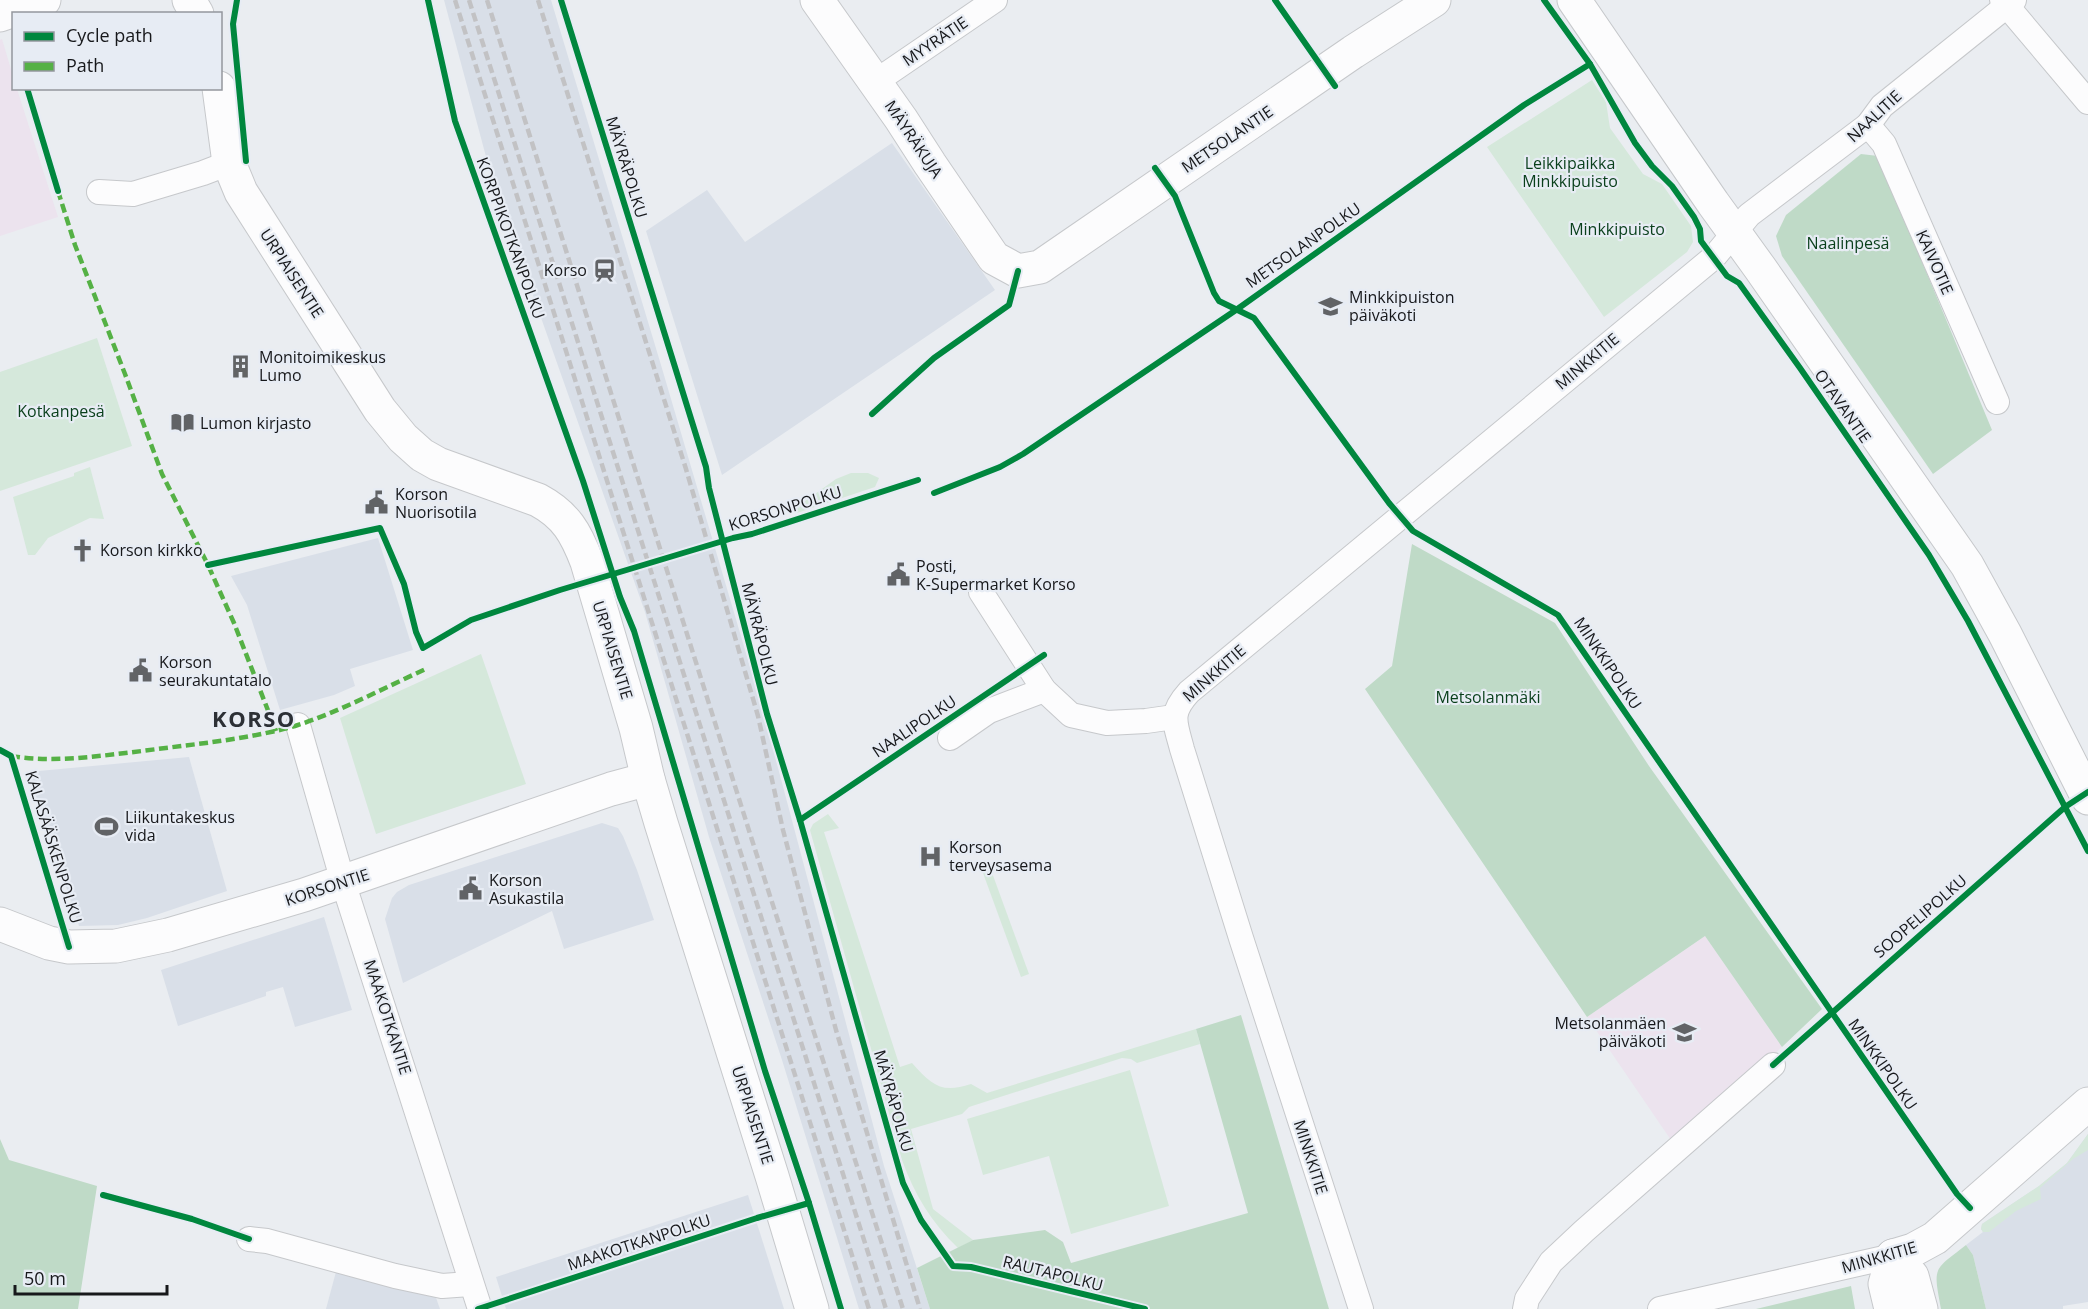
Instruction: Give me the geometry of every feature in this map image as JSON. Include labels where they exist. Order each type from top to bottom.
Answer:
[{"type":"main road","points":[[0,15],[44,0]]},
{"type":"main road","name":"MÄYRÄKUJA","points":[[817,0],[994,258],[1017,271]]},
{"type":"main road","name":"METSOLANTIE","points":[[1017,271],[1040,267],[1353,52],[1434,0]]},
{"type":"main road","name":"OTAVANTIE","points":[[1574,0],[1713,203],[1967,565],[2005,634],[2088,798]]},
{"type":"main road","name":"URPIAISENTIE","points":[[219,90],[229,163],[241,192],[380,410],[403,438],[422,455],[438,464],[538,500],[553,508],[567,521],[579,540],[636,728],[648,779],[812,1309]]},
{"type":"main road","name":"KORSONTIE","points":[[0,924],[49,943],[69,947],[116,946],[168,935],[343,882],[611,789],[648,779]]},
{"type":"main road","name":"MINKKITIE","points":[[1893,1256],[1913,1250],[1935,1238],[2088,1104]]},
{"type":"main road","points":[[1891,1309],[1885,1284],[1893,1256]]},
{"type":"main road","points":[[1893,1256],[1912,1276],[1921,1309]]},
{"type":"street","name":"MYYRÄTIE","points":[[875,82],[995,0]]},
{"type":"street","name":"NAALITIE","points":[[1735,233],[1749,214],[1868,125],[1882,105],[2008,2]]},
{"type":"street","points":[[2008,2],[2088,102]]},
{"type":"street","name":"KAIVOTIE","points":[[1868,125],[1884,144],[1997,402]]},
{"type":"street","points":[[99,192],[133,194],[229,163]]},
{"type":"street","name":"MINKKITIE","points":[[1361,1309],[1241,938],[1174,717],[1179,703],[1189,692],[1714,257],[1735,233]]},
{"type":"street","points":[[981,592],[1044,690],[1071,716],[1107,723],[1174,717]]},
{"type":"street","name":"NAALIPOLKU","points":[[950,738],[989,711],[1044,690]]},
{"type":"street","name":"MAAKOTKANTIE","points":[[298,725],[343,882],[464,1257],[470,1284],[480,1309]]},
{"type":"street","points":[[1525,1309],[1527,1299],[1551,1262],[1773,1065]]},
{"type":"street","points":[[249,1239],[267,1241],[395,1276],[442,1286],[470,1284]]},
{"type":"street","name":"MINKKITIE","points":[[1660,1309],[1893,1256]]},
{"type":"shaded area","points":[[444,0],[551,0],[761,704],[884,1166],[930,1309],[859,1309],[782,1060],[709,837],[645,612],[492,179]]},
{"type":"shaded area","points":[[2,39],[12,73],[12,90],[17,90],[58,217],[0,236],[0,40]]},
{"type":"shaded area","points":[[892,143],[995,290],[722,475],[646,231],[707,190],[745,242]]},
{"type":"shaded area","points":[[378,538],[413,650],[350,669],[355,686],[334,695],[280,710],[247,605],[231,576]]},
{"type":"shaded area","points":[[189,757],[227,891],[147,918],[118,925],[79,926],[28,772]]},
{"type":"shaded area","points":[[602,823],[618,828],[623,836],[654,920],[564,949],[552,911],[403,983],[385,919],[392,898],[397,892],[409,885]]},
{"type":"shaded area","points":[[324,917],[352,1010],[295,1027],[283,987],[266,992],[266,996],[178,1026],[161,970]]},
{"type":"shaded area","name":"Metsolanmäen päiväkoti","points":[[1705,936],[1782,1047],[1673,1143],[1587,1017]]},
{"type":"shaded area","points":[[2088,1134],[2088,1302],[2063,1306],[2063,1309],[1986,1309],[1973,1255],[1966,1245],[1983,1232],[1982,1224],[2039,1186],[2067,1163]]},
{"type":"shaded area","points":[[748,1195],[784,1309],[506,1309],[496,1277]]},
{"type":"shaded area","points":[[337,1268],[435,1295],[440,1309],[326,1309]]},
{"type":"green space","name":"Minkkipuisto","points":[[1592,80],[1606,102],[1610,128],[1643,174],[1662,184],[1691,226],[1693,242],[1687,252],[1604,317],[1487,147]]},
{"type":"green space","name":"Naalinpesä","points":[[1861,154],[1878,156],[1992,430],[1933,474],[1782,256],[1776,236],[1786,215]]},
{"type":"green space","name":"Kotkanpesä","points":[[97,338],[132,446],[0,491],[0,372]]},
{"type":"green space","points":[[90,467],[104,519],[90,518],[48,538],[35,555],[28,555],[13,497],[74,476],[74,473]]},
{"type":"green space","points":[[851,473],[868,473],[879,478],[875,487],[797,513],[794,509],[836,479]]},
{"type":"green space","name":"Metsolanmäki","points":[[1412,544],[1555,623],[1649,766],[1822,1009],[1782,1047],[1705,936],[1587,1017],[1365,689],[1392,666]]},
{"type":"green space","points":[[481,654],[526,784],[376,834],[340,718]]},
{"type":"green space","points":[[828,814],[839,828],[824,832],[900,1067],[912,1063],[925,1077],[944,1088],[971,1084],[987,1093],[1196,1029],[1200,1044],[1137,1063],[1131,1059],[1122,1058],[969,1107],[962,1114],[911,1129],[933,1209],[973,1240],[958,1248],[925,1207],[912,1185],[902,1160],[810,830],[813,824]]},
{"type":"green space","points":[[991,870],[1029,974],[1021,977],[983,873]]},
{"type":"green space","points":[[1241,1015],[1329,1309],[930,1309],[917,1268],[973,1240],[1045,1230],[1063,1242],[1071,1263],[1248,1213],[1196,1029]]},
{"type":"green space","points":[[1130,1070],[1169,1206],[1071,1234],[1049,1156],[983,1175],[967,1119]]},
{"type":"green space","points":[[2088,1134],[2088,1150],[2073,1159],[2040,1188],[2041,1199],[2016,1211],[1989,1232],[1983,1232],[1982,1224],[2039,1186],[2067,1163]]},
{"type":"green space","points":[[0,1139],[9,1160],[97,1186],[78,1309],[0,1309]]},
{"type":"green space","points":[[1966,1245],[1973,1255],[1986,1309],[1941,1309],[1937,1285],[1938,1271],[1941,1265]]},
{"type":"green space","points":[[1851,1286],[1855,1309],[1756,1309]]},
{"type":"railway","points":[[455,0],[869,1309]]},
{"type":"railway","points":[[469,0],[886,1309]]},
{"type":"railway","points":[[487,0],[752,840],[903,1309]]},
{"type":"railway","points":[[538,0],[686,469],[758,716],[783,830],[836,1030],[920,1309]]},
{"type":"marked path","points":[[58,191],[75,245],[162,474],[208,565],[234,623],[276,731]]},
{"type":"marked path","points":[[11,756],[44,759],[93,757],[257,735],[295,726],[328,714],[428,668]]},
{"type":"cycle path","points":[[237,0],[233,24],[246,161]]},
{"type":"cycle path","name":"KORPPIKOTKANPOLKU","points":[[428,0],[455,121],[583,481],[620,597],[634,631],[765,1071],[841,1309]]},
{"type":"cycle path","name":"MÄYRÄPOLKU","points":[[561,0],[706,467],[709,488],[767,714],[800,820],[903,1183],[921,1220],[953,1266],[971,1267],[1145,1309]]},
{"type":"cycle path","points":[[1275,0],[1335,86]]},
{"type":"cycle path","points":[[1544,0],[1590,64],[1635,143],[1652,166],[1672,186],[1694,217],[1700,229],[1701,241],[1727,276],[1739,283],[1929,555],[1968,621],[2088,851]]},
{"type":"cycle path","name":"METSOLANPOLKU","points":[[934,493],[1000,467],[1023,454],[1236,310],[1524,105],[1590,64]]},
{"type":"cycle path","points":[[28,90],[58,191]]},
{"type":"cycle path","name":"MINKKIPOLKU","points":[[1155,168],[1175,196],[1219,301],[1254,318],[1389,503],[1413,531],[1558,615],[1957,1194],[1970,1208]]},
{"type":"cycle path","points":[[872,414],[934,358],[1009,305],[1018,271]]},
{"type":"cycle path","name":"KORSONPOLKU","points":[[208,565],[380,528],[404,584],[416,632],[423,648],[471,620],[560,590],[752,534],[918,480]]},
{"type":"cycle path","points":[[800,820],[1044,655]]},
{"type":"cycle path","name":"KALASÄÄSKENPOLKU","points":[[0,750],[11,756],[69,947]]},
{"type":"cycle path","name":"SOOPELIPOLKU","points":[[1773,1065],[2065,807],[2088,792]]},
{"type":"cycle path","points":[[103,1195],[192,1219],[249,1239]]},
{"type":"cycle path","name":"MAAKOTKANPOLKU","points":[[478,1309],[809,1203]]},
{"type":"place","name":"Korso","points":[[605,270]]},
{"type":"place","name":"Minkkipuiston päiväkoti","points":[[1331,306]]},
{"type":"place","name":"Monitoimikeskus Lumo","points":[[241,366]]},
{"type":"place","name":"Lumon kirjasto","points":[[182,423]]},
{"type":"place","name":"Korson Nuorisotila","points":[[377,503]]},
{"type":"place","name":"Korson kirkko","points":[[82,550]]},
{"type":"place","name":"Posti, K-Supermarket Korso","points":[[898,575]]},
{"type":"place","name":"Korson seurakuntatalo","points":[[141,671]]},
{"type":"place","name":"Liikuntakeskus vida","points":[[107,826]]},
{"type":"place","name":"Korson terveysasema","points":[[931,856]]},
{"type":"place","name":"Korson Asukastila","points":[[471,889]]},
{"type":"place","name":"Metsolanmäen päiväkoti","points":[[1684,1032]]},
{"type":"district","name":"KORSO","points":[[254,718]]},
{"type":"park label","name":"Leikkipaikka Minkkipuisto","points":[[1570,172]]}]
